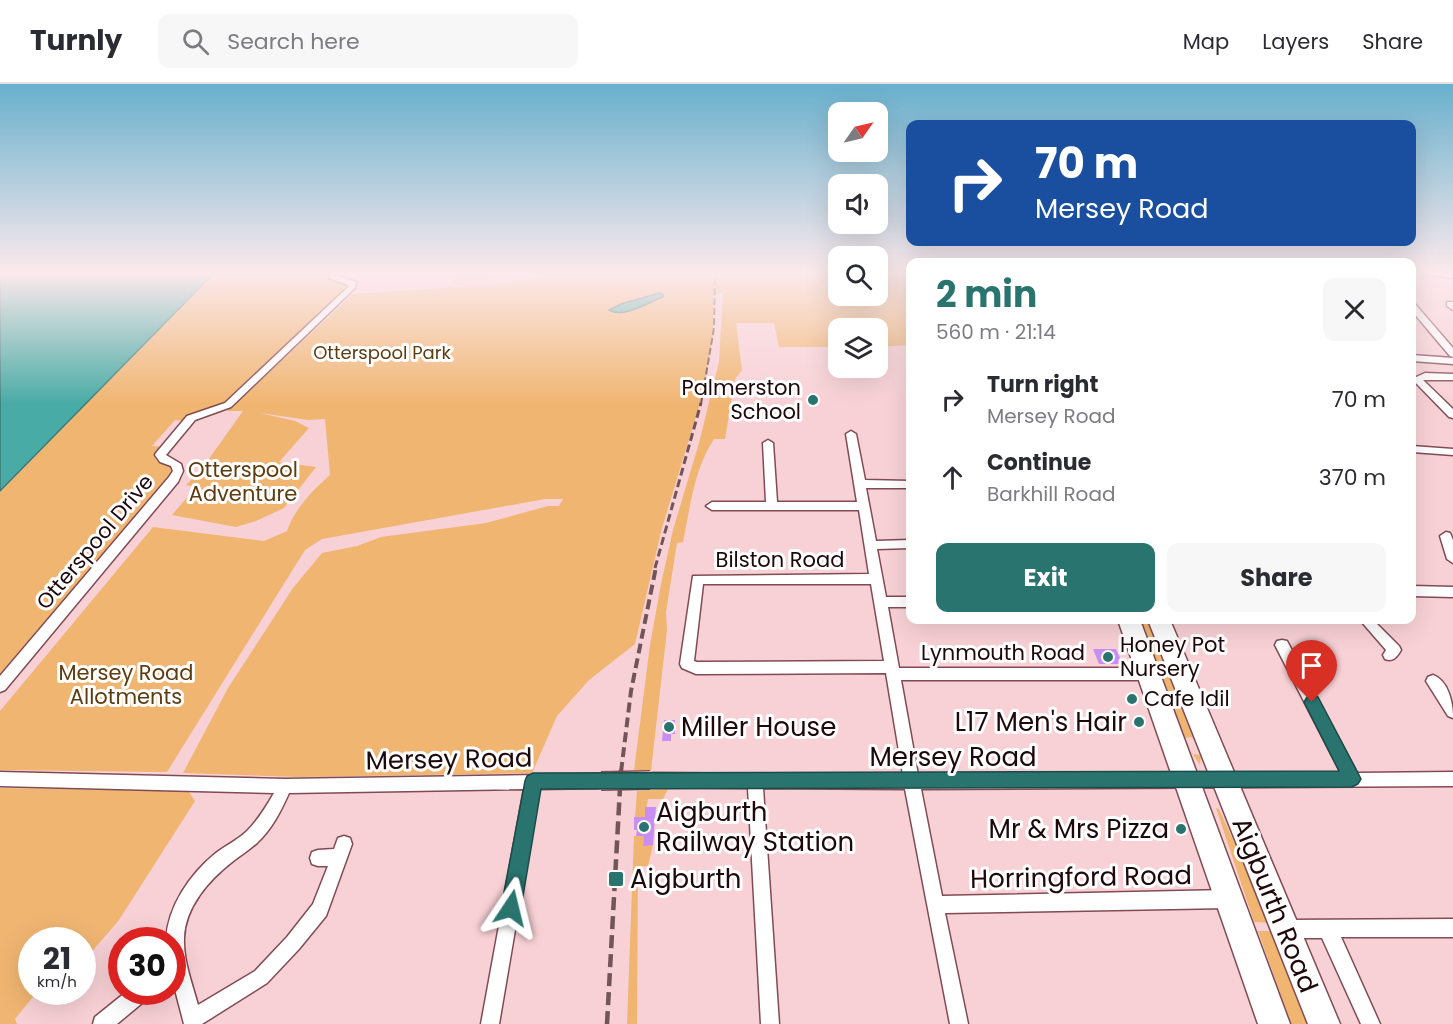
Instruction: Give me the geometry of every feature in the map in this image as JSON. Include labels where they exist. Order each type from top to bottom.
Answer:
[{"type":"highway","name":"Aigburth Road","points":[[1131,624],[1227,899],[1274,1024]]},
{"type":"highway","name":"Aigburth Road","points":[[1161,624],[1324,1024]]},
{"type":"street","name":"Otterspool Drive","points":[[0,686],[174,478],[178,471],[176,464],[164,460],[160,454],[164,447],[191,418],[228,405],[322,316]]},
{"type":"street","points":[[1420,316],[1453,354]]},
{"type":"street","points":[[1441,340],[1453,341]]},
{"type":"street","points":[[1416,358],[1453,361]]},
{"type":"street","points":[[1453,377],[1420,376],[1418,379],[1421,385],[1453,415]]},
{"type":"street","points":[[1421,385],[1433,386]]},
{"type":"street","points":[[851,434],[912,782],[960,1024]]},
{"type":"street","points":[[768,443],[772,507]]},
{"type":"street","points":[[1416,448],[1453,452]]},
{"type":"street","points":[[861,484],[906,484]]},
{"type":"street","points":[[712,506],[865,506]]},
{"type":"street","points":[[1446,536],[1453,559]]},
{"type":"street","points":[[871,544],[906,544]]},
{"type":"street","name":"Bilston Road","points":[[687,664],[697,579],[877,579]]},
{"type":"street","points":[[1416,591],[1453,592]]},
{"type":"street","points":[[881,602],[906,602]]},
{"type":"street","points":[[1369,624],[1394,650],[1390,654]]},
{"type":"street","points":[[1282,645],[1352,779]]},
{"type":"street","name":"Lynmouth Road","points":[[687,664],[696,668],[1148,674]]},
{"type":"street","points":[[1432,681],[1453,712]]},
{"type":"street","name":"Mersey Road","points":[[0,779],[285,786],[650,780],[912,782],[1186,778],[1453,779]]},
{"type":"street","points":[[490,1024],[533,781]]},
{"type":"street","points":[[755,781],[770,1024]]},
{"type":"street","points":[[178,927],[182,911],[201,881],[219,861],[252,838],[272,815],[285,786]]},
{"type":"street","points":[[186,1001],[193,1022],[261,977],[293,943],[320,910],[342,851],[318,858]]},
{"type":"street","name":"Horringford Road","points":[[936,905],[1227,899]]},
{"type":"street","points":[[1286,929],[1453,928]]},
{"type":"street","name":"Aigburth Road","points":[[1328,930],[1371,1024]]},
{"type":"street","points":[[102,1024],[125,1005]]},
{"type":"green space","points":[[172,316],[317,316],[226,402],[194,413],[187,421],[175,420],[152,446],[164,447],[156,450],[155,457],[159,462],[170,466],[172,471],[0,677],[0,491]]},
{"type":"green space","points":[[329,316],[713,316],[713,336],[702,397],[662,528],[635,644],[589,680],[557,716],[532,773],[299,777],[183,773],[228,688],[293,588],[322,553],[357,546],[381,537],[486,523],[548,506],[559,506],[563,499],[545,499],[322,539],[305,550],[167,772],[0,770],[0,711],[153,527],[264,541],[287,531],[305,500],[330,475],[325,419],[308,420],[260,413],[295,421],[309,428],[279,462],[316,467],[284,508],[236,527],[172,515],[196,487],[186,485],[201,470],[243,411],[227,411]]},
{"type":"green space","points":[[722,316],[906,316],[906,345],[888,346],[888,318],[828,318],[828,347],[779,347],[774,323],[736,323],[742,370],[735,379],[725,439],[714,439],[707,451],[694,489],[683,542],[677,543],[666,612],[667,630],[651,771],[634,770],[650,645],[661,584],[673,530],[699,443],[719,362]]},
{"type":"green space","points":[[1140,624],[1156,624],[1199,748],[1192,737],[1185,738],[1190,749],[1182,737]]},
{"type":"green space","points":[[1193,754],[1201,755],[1200,765]]},
{"type":"green space","points":[[0,788],[188,791],[195,801],[119,920],[113,927],[108,927],[108,933],[96,947],[96,927],[18,927],[18,1005],[26,1005],[15,1019],[17,1024],[0,1024]]},
{"type":"green space","points":[[668,789],[663,799],[648,799],[645,817],[635,817],[637,791]]},
{"type":"green space","points":[[1216,808],[1219,809],[1239,853],[1246,853],[1273,923],[1254,922]]},
{"type":"green space","points":[[634,836],[644,836],[643,845],[653,845],[648,866],[638,867],[637,1024],[627,1024]]},
{"type":"green space","points":[[1258,931],[1276,931],[1312,1024],[1291,1024]]},
{"type":"water","points":[[0,316],[172,316],[0,491]]},
{"type":"building","name":"Honey Pot Nursery","points":[[1093,649],[1116,649],[1123,664],[1099,664]]},
{"type":"building","name":"Miller House","points":[[664,720],[675,720],[675,734],[671,734],[671,741],[662,741]]},
{"type":"building","name":"Aigburth Railway Station","points":[[645,807],[656,807],[653,845],[643,846],[644,836],[636,836],[634,817],[645,817]]},
{"type":"railway","points":[[701,404],[714,316]]},
{"type":"railway","points":[[655,568],[701,403]]},
{"type":"railway","points":[[621,772],[631,691],[656,567]]},
{"type":"railway","points":[[607,1024],[621,770]]},
{"type":"place","name":"Palmerston School","points":[[813,400]]},
{"type":"place","name":"Honey Pot Nursery","points":[[1108,657]]},
{"type":"place","name":"Cafe Idil","points":[[1132,699]]},
{"type":"place","name":"L17 Men's Hair","points":[[1139,722]]},
{"type":"place","name":"Miller House","points":[[669,727]]},
{"type":"place","name":"Aigburth Railway Station","points":[[644,827]]},
{"type":"place","name":"Mr & Mrs Pizza","points":[[1181,829]]},
{"type":"place","name":"Aigburth","points":[[616,879]]},
{"type":"route","points":[[511,908],[533,781],[912,782],[1186,778],[1352,779],[1312,702]]},
{"type":"park label","name":"Otterspool Park","points":[[382,353]]},
{"type":"park label","name":"Otterspool Adventure","points":[[243,482]]},
{"type":"park label","name":"Mersey Road Allotments","points":[[126,685]]}]
